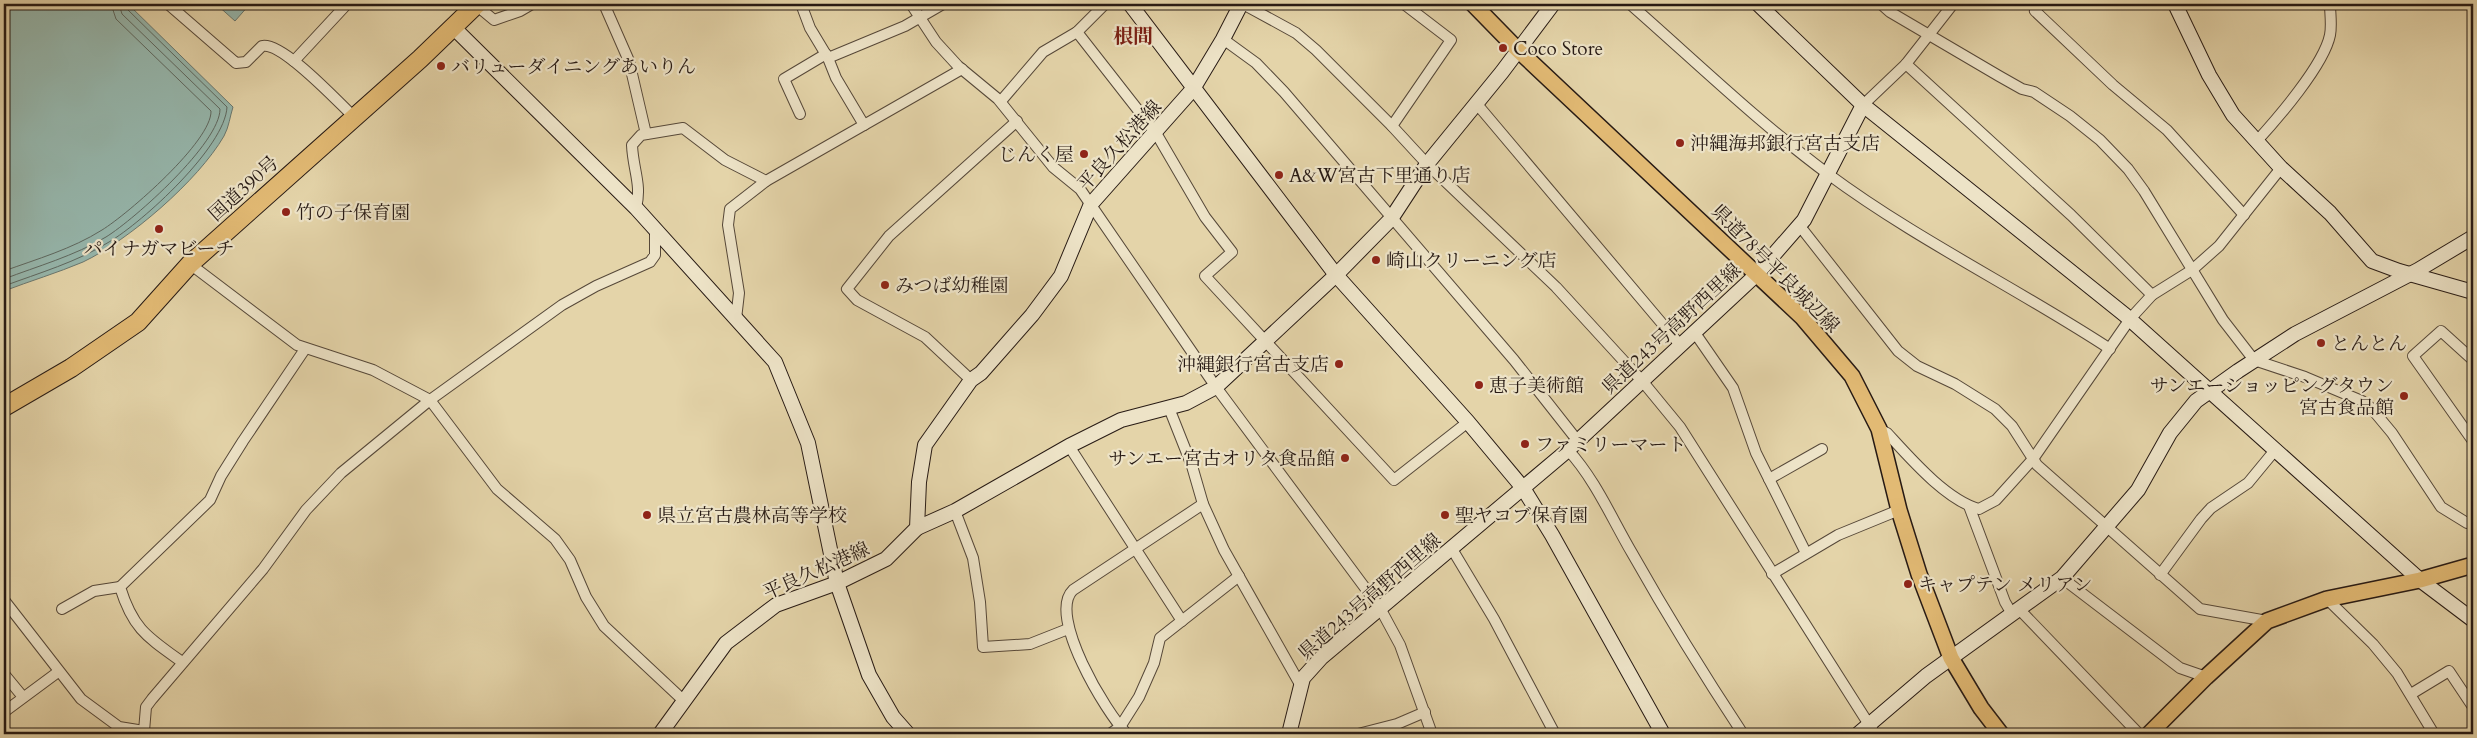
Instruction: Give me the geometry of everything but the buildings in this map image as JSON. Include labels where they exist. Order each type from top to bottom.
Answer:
[{"type":"highway","name":"国道390号","points":[[4,407],[71,368],[138,322],[190,264],[453,27],[476,4]]},
{"type":"main road","name":"県道78号平良城辺線","points":[[1472,4],[1517,49],[1802,317],[1852,376],[1879,429],[1899,510],[1919,574],[1951,658],[1981,708],[2001,734]]},
{"type":"main road","points":[[2148,734],[2267,621],[2327,599],[2420,580],[2473,565]]},
{"type":"street","points":[[168,4],[236,63],[246,62],[262,46],[272,46],[294,61],[354,117]]},
{"type":"street","points":[[294,61],[347,4]]},
{"type":"street","points":[[476,4],[494,20],[520,11],[532,4]]},
{"type":"street","points":[[604,4],[629,60],[646,134]]},
{"type":"street","points":[[801,4],[810,28],[827,56],[836,78],[864,125]]},
{"type":"street","points":[[911,4],[936,42],[962,69],[1001,101],[1053,167],[1080,189],[1216,387],[1380,608],[1400,645],[1432,734]]},
{"type":"street","points":[[800,114],[784,80],[827,56],[920,18],[943,4]]},
{"type":"street","points":[[1001,101],[1043,52],[1077,32],[1105,4]]},
{"type":"street","points":[[1130,4],[1336,275],[1468,422],[1523,488],[1552,535],[1663,734]]},
{"type":"street","points":[[1242,4],[1296,33],[1392,126],[1427,164],[1556,287],[1644,382],[1680,427],[1872,730]]},
{"type":"street","name":"平良久松港線","points":[[660,734],[683,700],[726,643],[733,637],[776,605],[837,583],[886,559],[917,528],[919,482],[925,445],[971,380],[981,373],[1032,315],[1061,276],[1091,204],[1193,89],[1224,39],[1242,4]]},
{"type":"street","points":[[1392,126],[1451,40],[1404,4]]},
{"type":"street","points":[[917,528],[955,511],[1069,446],[1121,420],[1186,403],[1216,387],[1264,340],[1336,275],[1391,219],[1427,164],[1502,72],[1517,49],[1553,4]]},
{"type":"street","points":[[1630,4],[1763,121],[1828,174],[1908,229],[2049,309],[2110,349]]},
{"type":"street","points":[[1758,4],[1863,105],[2130,319],[2420,580],[2473,620]]},
{"type":"street","points":[[1881,4],[1929,35],[2007,80],[2034,92],[2070,116],[2100,140],[2128,169],[2224,320],[2254,360],[2311,379],[2362,401],[2372,409],[2392,432],[2441,507],[2454,517],[2473,524]]},
{"type":"street","points":[[1863,105],[1906,64],[1953,4]]},
{"type":"street","points":[[2040,4],[2035,11],[2113,85],[2168,130],[2244,215]]},
{"type":"street","points":[[2175,4],[2220,95],[2232,114],[2281,168],[2330,213],[2372,261],[2409,274],[2473,292]]},
{"type":"street","points":[[2256,142],[2294,97],[2320,57],[2330,34],[2330,4]]},
{"type":"street","points":[[453,27],[636,208],[775,362],[808,443],[837,583],[870,675],[893,717],[908,734]]},
{"type":"street","points":[[1077,32],[1156,132],[1206,217],[1232,252],[1205,276],[1394,480],[1468,422]]},
{"type":"street","points":[[1224,39],[1256,63],[1284,92],[1391,219],[1514,360],[1573,445],[1576,459],[1687,648],[1743,734]]},
{"type":"street","points":[[1906,64],[2071,215],[2152,294]]},
{"type":"street","points":[[736,319],[739,293],[728,225],[730,209],[766,181],[962,69]]},
{"type":"street","points":[[1476,103],[1681,346]]},
{"type":"street","name":"県道243号高野西里線","points":[[1289,734],[1303,678],[1321,658],[1573,445],[1644,382],[1756,275],[1799,225],[1828,174],[1863,105]]},
{"type":"street","points":[[971,380],[925,337],[857,300],[847,289],[889,236],[1017,121]]},
{"type":"street","points":[[636,208],[640,192],[633,161],[632,145],[641,135],[683,128],[725,160],[766,181]]},
{"type":"street","points":[[1879,429],[1887,433],[1941,486],[1969,506],[1979,509],[1996,500],[2033,459],[2130,319],[2152,294],[2192,270],[2219,246],[2281,168]]},
{"type":"street","points":[[1799,225],[1898,351],[1917,366],[1955,384],[1995,410],[2012,426],[2036,465],[2200,609],[2267,621]]},
{"type":"street","points":[[4,600],[80,698],[119,727],[146,733],[146,707],[182,662],[190,656],[250,584],[306,510],[335,479],[430,400],[562,305],[596,286],[650,262],[654,255],[655,231]]},
{"type":"street","points":[[1858,734],[1872,730],[1951,658],[2062,578],[2138,490],[2175,425],[2196,401],[2254,360],[2325,317],[2409,274],[2473,237]]},
{"type":"street","points":[[190,264],[248,309],[305,349],[373,370],[430,400],[497,489],[555,539],[570,560],[586,597],[604,626],[683,700]]},
{"type":"street","points":[[2473,360],[2441,331],[2413,356],[2473,441]]},
{"type":"street","points":[[1695,333],[1733,388],[1756,453],[1806,553]]},
{"type":"street","points":[[62,609],[94,591],[120,587],[210,500],[221,476],[243,441],[305,349]]},
{"type":"street","points":[[1169,408],[1192,466],[1203,504],[1238,576],[1301,686]]},
{"type":"street","points":[[1069,446],[1134,550],[1182,621]]},
{"type":"street","points":[[1769,478],[1822,449]]},
{"type":"street","points":[[2160,575],[2211,508],[2248,483],[2276,449]]},
{"type":"street","points":[[1124,731],[1094,686],[1068,629],[1065,601],[1068,594],[1203,504]]},
{"type":"street","points":[[1969,506],[2005,602],[2139,734]]},
{"type":"street","points":[[1772,574],[1838,535],[1899,510]]},
{"type":"street","points":[[955,511],[973,558],[980,602],[983,647],[1030,644],[1068,629]]},
{"type":"street","points":[[1452,549],[1485,604],[1555,734]]},
{"type":"street","points":[[1124,731],[1147,680],[1160,638],[1238,576]]},
{"type":"street","points":[[2062,578],[2180,668],[2206,677]]},
{"type":"street","points":[[120,587],[134,623],[155,643],[182,662]]},
{"type":"street","points":[[2327,599],[2373,644],[2411,694],[2434,734]]},
{"type":"street","points":[[2411,694],[2449,671],[2473,707]]},
{"type":"street","points":[[4,712],[58,672]]},
{"type":"street","points":[[4,674],[23,697]]},
{"type":"street","points":[[1358,734],[1396,724],[1425,712]]},
{"type":"street","points":[[1110,734],[1124,731]]},
{"type":"water","points":[[4,4],[128,4],[233,107],[226,133],[212,153],[197,172],[161,208],[121,239],[83,262],[4,291]]},
{"type":"water","points":[[216,4],[250,4],[235,21]]},
{"type":"place","name":"Coco Store","points":[[1503,48]]},
{"type":"place","name":"バリューダイニングあいりん","points":[[441,66]]},
{"type":"place","name":"沖縄海邦銀行宮古支店","points":[[1680,143]]},
{"type":"place","name":"じんく屋","points":[[1084,154]]},
{"type":"place","name":"A&W宮古下里通り店","points":[[1279,175]]},
{"type":"place","name":"竹の子保育園","points":[[286,212]]},
{"type":"place","name":"パイナガマビーチ","points":[[159,229]]},
{"type":"place","name":"崎山クリーニング店","points":[[1376,260]]},
{"type":"place","name":"みつば幼稚園","points":[[885,285]]},
{"type":"place","name":"とんとん","points":[[2321,343]]},
{"type":"place","name":"沖縄銀行宮古支店","points":[[1339,364]]},
{"type":"place","name":"恵子美術館","points":[[1479,385]]},
{"type":"place","name":"サンエーショッピングタウン 宮古食品館","points":[[2404,396]]},
{"type":"place","name":"ファミリーマート","points":[[1525,444]]},
{"type":"place","name":"サンエー宮古オリタ食品館","points":[[1345,458]]},
{"type":"place","name":"県立宮古農林高等学校","points":[[647,515]]},
{"type":"place","name":"聖ヤコブ保育園","points":[[1445,515]]},
{"type":"place","name":"キャプテン メリアン","points":[[1908,584]]},
{"type":"district","name":"根間","points":[[1133,36]]}]
